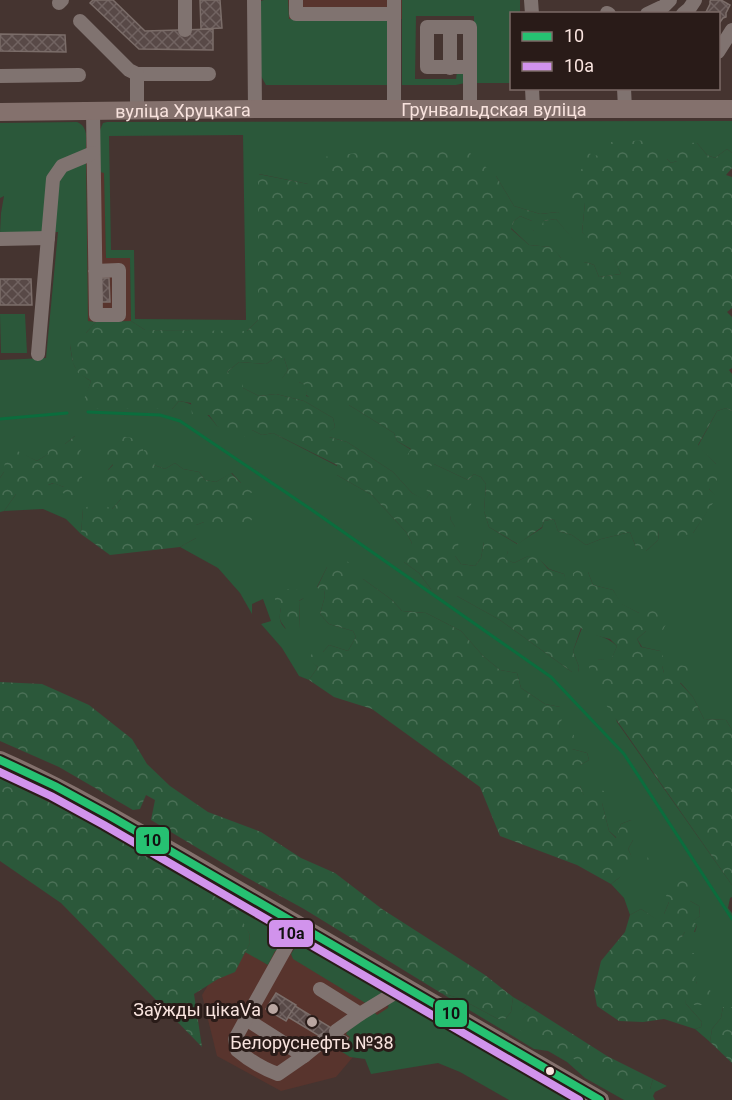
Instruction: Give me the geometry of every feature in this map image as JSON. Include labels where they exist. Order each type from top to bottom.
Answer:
[{"type":"main road","name":"Грунвальдская вуліца","points":[[255,109],[732,109]]},
{"type":"main road","name":"вуліца Хруцкага","points":[[0,112],[255,109]]},
{"type":"main road","points":[[0,760],[91,805],[600,1100]]},
{"type":"street","points":[[185,0],[185,30]]},
{"type":"street","name":"вуліца Хруцкага","points":[[254,0],[255,109]]},
{"type":"street","points":[[296,0],[296,14],[394,7],[394,110]]},
{"type":"street","points":[[656,12],[673,8],[689,9],[695,0]]},
{"type":"street","points":[[80,21],[129,70],[136,74],[209,74]]},
{"type":"street","points":[[470,68],[427,68],[427,27],[470,27],[470,68],[470,110]]},
{"type":"street","points":[[450,27],[450,68]]},
{"type":"street","points":[[720,49],[732,30]]},
{"type":"street","points":[[136,74],[137,111]]},
{"type":"street","points":[[0,76],[79,75]]},
{"type":"street","points":[[532,90],[533,110]]},
{"type":"street","points":[[624,90],[625,109]]},
{"type":"street","points":[[93,111],[95,271]]},
{"type":"street","points":[[38,354],[53,179],[62,166],[93,153]]},
{"type":"street","points":[[0,239],[48,238]]},
{"type":"street","points":[[299,924],[235,1040],[237,1050],[268,1071],[278,1074],[360,1014],[406,986]]},
{"type":"street","points":[[320,989],[360,1014]]},
{"type":"street","points":[[246,1019],[304,1056]]},
{"type":"shaded area","points":[[288,0],[402,0],[402,19],[288,19]]},
{"type":"shaded area","points":[[85,133],[104,133],[106,258],[130,258],[131,321],[85,322]]},
{"type":"shaded area","points":[[245,925],[393,1010],[336,1077],[281,1091],[217,1056],[202,995]]},
{"type":"green space","points":[[288,0],[289,19],[384,19],[388,21],[389,85],[266,85],[261,76],[261,1]]},
{"type":"green space","points":[[402,0],[520,0],[520,12],[510,12],[510,83],[474,83],[474,16],[416,16],[415,79],[456,79],[457,72],[463,74],[465,83],[402,85]]},
{"type":"green space","points":[[732,121],[732,153],[727,149],[715,158],[707,155],[697,143],[677,161],[671,163],[667,159],[606,159],[584,168],[585,203],[582,232],[614,258],[621,274],[599,277],[594,265],[561,258],[551,247],[529,245],[511,228],[520,216],[532,221],[533,231],[543,221],[556,219],[576,242],[558,212],[540,214],[514,206],[496,176],[308,184],[259,174],[258,320],[246,332],[145,330],[131,321],[130,258],[106,258],[104,173],[100,172],[100,130],[103,123]],"holes":[[[243,135],[246,320],[135,319],[134,250],[111,250],[109,136]]]},
{"type":"green space","points":[[77,122],[85,130],[86,151],[59,163],[44,232],[0,233],[4,196],[0,198],[0,123]]},
{"type":"green space","points":[[652,140],[668,153],[667,159],[671,163],[677,161],[675,152],[680,142],[697,143],[707,155],[715,158],[727,149],[732,153],[732,168],[726,175],[732,177],[732,308],[727,312],[732,317],[732,368],[729,370],[732,374],[732,411],[726,408],[717,411],[698,445],[716,464],[717,480],[709,489],[717,497],[693,533],[671,539],[659,530],[658,540],[646,551],[647,559],[638,563],[633,558],[636,547],[630,532],[586,545],[572,535],[558,531],[554,519],[544,521],[542,527],[518,544],[489,527],[484,511],[486,484],[481,477],[474,474],[468,480],[434,464],[421,473],[410,469],[406,457],[411,449],[397,441],[394,433],[349,405],[330,409],[306,395],[307,386],[299,382],[290,386],[281,380],[288,370],[284,358],[275,358],[266,364],[239,362],[227,372],[243,382],[243,388],[259,396],[276,394],[304,401],[333,418],[335,427],[329,432],[329,437],[347,442],[393,472],[412,493],[425,500],[430,494],[420,483],[429,478],[440,490],[452,485],[472,497],[470,513],[451,516],[450,519],[458,533],[459,541],[455,556],[461,564],[475,566],[481,558],[484,542],[498,540],[508,552],[505,559],[514,563],[536,555],[548,569],[564,574],[568,586],[572,585],[573,573],[579,569],[588,572],[593,585],[613,590],[622,604],[639,613],[645,608],[652,608],[666,624],[662,632],[646,631],[637,639],[641,647],[660,651],[663,656],[664,673],[676,664],[690,667],[691,679],[680,683],[693,697],[704,719],[726,720],[732,730],[732,885],[590,682],[589,666],[597,659],[611,660],[617,646],[610,639],[590,634],[581,628],[573,651],[579,667],[578,672],[572,672],[500,620],[457,596],[447,601],[431,589],[419,573],[404,562],[403,553],[412,543],[406,532],[372,495],[337,475],[337,465],[273,433],[262,435],[252,430],[244,437],[217,426],[209,415],[192,415],[191,403],[179,401],[172,409],[89,409],[84,399],[91,381],[78,373],[73,363],[70,345],[75,331],[86,333],[96,322],[131,321],[145,330],[247,331],[258,320],[258,174],[308,184],[323,157],[434,144],[470,153],[496,176],[514,206],[540,214],[558,212],[583,238],[582,244],[576,243],[556,219],[543,221],[544,229],[532,231],[532,221],[520,216],[514,221],[511,229],[529,245],[552,247],[561,258],[570,255],[578,261],[594,265],[599,277],[621,274],[614,259],[607,260],[593,255],[597,247],[582,232],[585,203],[570,199],[569,175],[584,168],[576,159],[580,151],[606,158],[611,142]]},
{"type":"green space","points":[[86,160],[88,321],[96,322],[70,345],[75,366],[91,381],[85,399],[172,409],[179,401],[201,409],[217,426],[252,430],[262,435],[273,433],[337,466],[337,475],[372,495],[406,532],[412,543],[404,562],[419,573],[431,589],[457,596],[500,620],[572,672],[578,672],[579,667],[573,651],[582,628],[617,646],[611,661],[597,659],[617,722],[732,885],[732,897],[728,908],[732,913],[732,1007],[723,1007],[721,1018],[712,1029],[710,1042],[695,1029],[701,1027],[702,1022],[686,1004],[684,996],[688,996],[697,984],[685,953],[682,936],[685,932],[695,932],[697,925],[692,921],[700,916],[699,906],[690,901],[690,887],[697,875],[669,876],[669,902],[664,914],[664,925],[641,909],[630,915],[624,898],[611,884],[624,873],[630,863],[631,856],[628,849],[633,840],[631,820],[621,824],[617,838],[609,831],[602,803],[584,796],[580,786],[580,765],[589,760],[587,753],[572,749],[559,727],[560,707],[545,704],[521,688],[517,673],[500,670],[483,656],[461,631],[426,613],[402,611],[392,600],[363,579],[327,567],[317,587],[324,590],[325,596],[320,614],[329,624],[353,631],[356,637],[348,651],[329,645],[310,660],[318,667],[309,680],[299,676],[282,648],[261,624],[271,621],[263,599],[252,604],[252,614],[240,593],[218,568],[180,547],[196,538],[196,525],[244,498],[241,483],[232,473],[216,482],[205,480],[199,472],[183,469],[175,463],[165,469],[154,465],[143,451],[113,464],[108,470],[121,499],[112,509],[83,509],[81,534],[66,519],[43,509],[4,511],[16,494],[48,490],[48,485],[54,483],[64,487],[72,467],[75,436],[37,461],[24,455],[0,478],[0,360],[46,358],[58,232],[53,232],[57,181],[64,169]],"holes":[[[304,598],[299,601],[300,629],[286,629],[280,620],[281,608]]]},
{"type":"green space","points":[[0,314],[25,314],[27,353],[1,353]]},
{"type":"green space","points":[[275,358],[284,358],[288,370],[282,379],[308,386],[306,396],[349,405],[394,433],[397,441],[434,464],[468,480],[474,474],[481,477],[486,484],[484,511],[489,527],[517,544],[542,528],[544,521],[554,519],[558,531],[572,535],[586,545],[630,532],[636,547],[646,551],[658,540],[659,529],[693,533],[716,497],[709,489],[716,464],[698,446],[717,411],[726,408],[732,411],[732,730],[726,720],[704,719],[693,697],[680,682],[664,673],[660,651],[642,647],[637,639],[646,631],[639,613],[621,604],[613,590],[593,585],[588,572],[572,586],[567,586],[564,574],[549,569],[536,556],[526,557],[514,563],[504,559],[508,552],[484,542],[481,558],[475,566],[461,564],[455,556],[455,527],[440,491],[430,494],[425,501],[412,493],[393,472],[347,442],[329,437],[328,432],[335,427],[333,418],[304,401],[276,394],[259,396],[243,388],[227,372],[239,362],[266,364]]},
{"type":"green space","points":[[75,436],[82,446],[73,467],[82,477],[81,494],[70,499],[62,492],[64,487],[53,483],[48,485],[48,490],[52,493],[51,499],[16,494],[4,511],[0,512],[0,478],[4,472],[6,445],[37,461],[48,454],[46,445],[53,438],[65,444]]},
{"type":"green space","points":[[120,436],[132,438],[143,444],[143,451],[150,447],[158,459],[154,465],[165,469],[175,463],[183,469],[199,472],[205,480],[216,482],[231,473],[241,483],[251,484],[254,491],[244,498],[257,501],[256,515],[248,524],[234,520],[230,527],[220,532],[204,522],[196,525],[196,538],[180,547],[110,555],[81,534],[83,509],[97,502],[112,509],[121,499],[96,479],[98,471],[108,470],[113,465],[104,455],[111,440]]},
{"type":"green space","points":[[344,560],[359,567],[363,579],[392,600],[402,611],[426,613],[461,631],[483,656],[500,670],[517,673],[521,688],[545,704],[560,707],[563,716],[559,727],[574,735],[572,749],[587,753],[589,760],[580,765],[585,776],[580,786],[584,795],[597,789],[604,791],[605,797],[602,803],[609,831],[616,838],[621,824],[631,820],[641,828],[640,837],[633,840],[628,849],[632,857],[637,850],[645,849],[650,863],[646,869],[630,865],[630,876],[620,877],[611,884],[577,865],[500,836],[480,787],[372,709],[334,697],[309,680],[318,667],[310,661],[310,656],[314,652],[323,652],[329,645],[348,651],[356,637],[353,631],[329,624],[320,614],[325,596],[324,590],[317,588],[327,567]]},
{"type":"green space","points":[[299,590],[304,597],[299,601],[300,629],[294,637],[288,634],[282,623],[281,608],[275,602],[275,596],[279,591]]},
{"type":"green space","points":[[0,682],[42,684],[89,705],[132,739],[147,764],[170,786],[208,812],[261,832],[301,858],[335,873],[382,909],[485,975],[513,997],[511,1012],[505,1019],[498,1019],[459,998],[441,993],[304,909],[244,876],[151,820],[155,800],[146,795],[140,809],[133,810],[59,767],[0,741]]},
{"type":"green space","points":[[0,778],[99,827],[236,903],[233,908],[243,915],[242,920],[249,933],[250,943],[235,972],[218,979],[194,994],[202,1047],[61,903],[0,861]]},
{"type":"green space","points":[[669,875],[697,875],[702,884],[690,887],[690,901],[699,906],[700,916],[693,921],[697,925],[694,932],[685,932],[682,936],[690,947],[686,953],[696,953],[700,963],[696,966],[700,972],[695,977],[697,984],[705,981],[711,992],[704,1005],[694,1005],[688,996],[685,996],[686,1004],[702,1022],[701,1027],[695,1029],[664,1019],[643,1022],[619,1021],[597,1006],[594,990],[601,961],[625,932],[630,915],[641,909],[664,924],[664,914],[669,902],[662,886]]},
{"type":"green space","points":[[236,903],[278,926],[279,950],[275,951],[268,965],[245,952],[250,943],[249,933],[232,908]]},
{"type":"green space","points":[[306,940],[377,980],[382,986],[382,993],[367,1004],[293,959],[292,952]]},
{"type":"green space","points":[[441,993],[459,998],[498,1019],[505,1019],[511,1012],[513,997],[527,1005],[522,1010],[650,1089],[653,1079],[667,1086],[655,1092],[653,1096],[655,1100],[624,1100],[585,1078],[567,1062],[548,1051],[534,1049]]},
{"type":"green space","points":[[402,1000],[420,1006],[444,1025],[572,1100],[509,1100],[460,1072],[438,1063],[371,1074],[365,1059],[350,1057],[342,1052],[350,1037],[346,1034],[349,1029],[374,1012],[377,1015],[388,1008],[389,1002]]},
{"type":"green space","points":[[527,1005],[607,1056],[653,1079],[650,1089],[641,1095],[512,1026],[516,1011],[522,1010]]},
{"type":"green space","points":[[723,1007],[732,1007],[732,1063],[710,1042],[712,1029],[721,1018]]},
{"type":"building","points":[[93,0],[113,0],[145,31],[213,29],[213,50],[139,49],[90,3]]},
{"type":"building","points":[[200,0],[220,0],[222,28],[201,29]]},
{"type":"building","points":[[721,0],[730,5],[726,17],[720,22],[720,12],[706,12],[710,1]]},
{"type":"building","points":[[0,34],[65,35],[66,52],[0,51]]},
{"type":"building","points":[[101,278],[109,278],[110,302],[102,302]]},
{"type":"building","points":[[0,279],[31,279],[32,305],[0,305]]},
{"type":"building","points":[[276,993],[296,1005],[286,1021],[266,1009]]},
{"type":"building","points":[[295,1006],[348,1038],[341,1049],[288,1017]]},
{"type":"waterway","points":[[88,412],[160,415],[180,421],[551,677],[624,754],[732,919]]},
{"type":"waterway","points":[[0,419],[67,413]]},
{"type":"transit line","name":"10","points":[[0,760],[110,816],[600,1100]]},
{"type":"transit line","name":"10а","points":[[0,772],[104,825],[579,1100]]},
{"type":"place","name":"Заўжды цікаVа","points":[[273,1009]]},
{"type":"place","name":"Белоруснефть №38","points":[[312,1022]]}]
